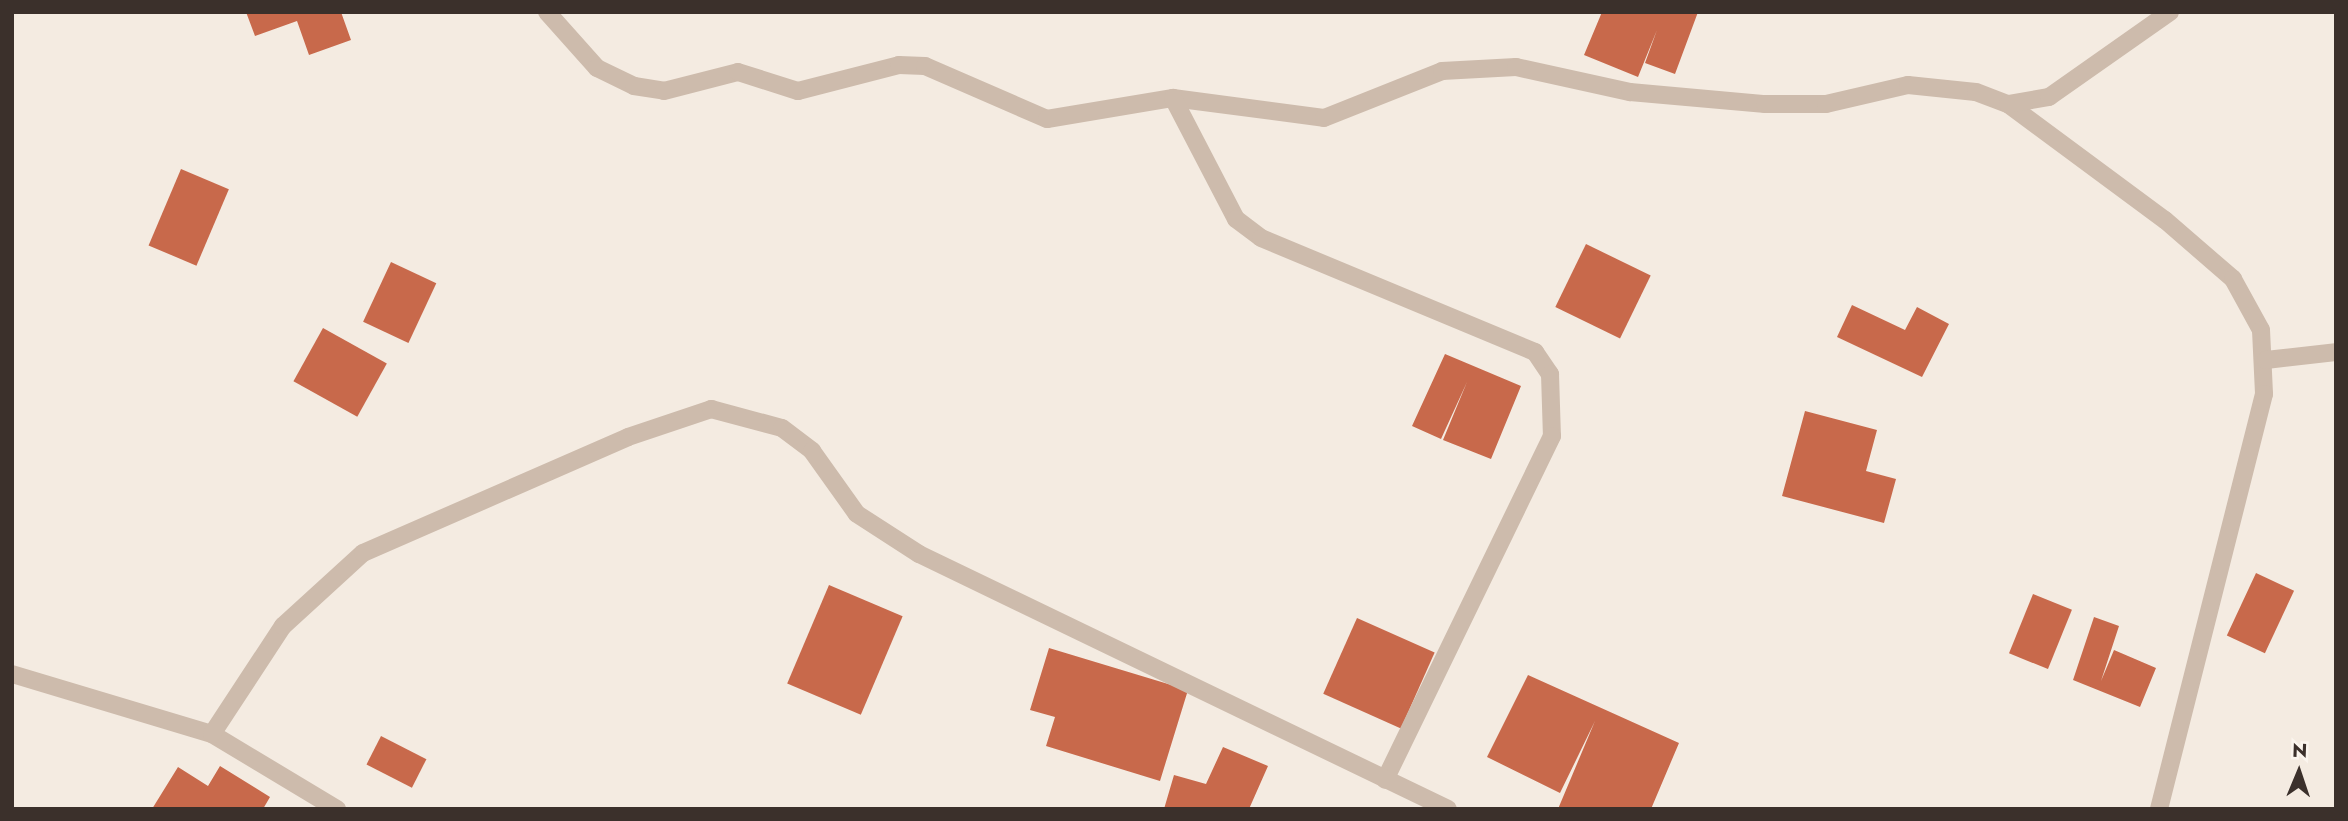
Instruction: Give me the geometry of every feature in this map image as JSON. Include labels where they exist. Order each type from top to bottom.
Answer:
[{"type":"street","points":[[547,12],[597,68],[634,86],[664,91],[738,72],[798,91],[899,65],[954,75],[1047,119],[1173,98],[1324,118],[1414,78],[1516,66],[1630,92],[1765,104],[1826,104],[1908,85],[1976,92],[2008,104],[2165,219],[2234,279],[2250,302],[2266,359],[2264,394],[2159,809]]},
{"type":"street","points":[[2008,104],[2059,92],[2170,12]]},
{"type":"street","points":[[1173,98],[1236,219],[1252,232],[1535,352],[1550,374],[1552,436],[1385,780]]},
{"type":"street","points":[[2266,359],[2336,352]]},
{"type":"street","points":[[212,734],[283,626],[363,553],[628,437],[711,409],[782,428],[812,452],[858,514],[919,554],[1448,809]]},
{"type":"street","points":[[12,674],[212,734],[337,809]]},
{"type":"building","points":[[246,12],[341,12],[351,40],[309,55],[297,21],[255,36]]},
{"type":"building","points":[[1602,12],[1698,12],[1675,74],[1645,63],[1657,30],[1638,77],[1584,55]]},
{"type":"building","points":[[181,169],[229,189],[196,266],[149,245]]},
{"type":"building","points":[[1586,244],[1651,276],[1620,338],[1555,307]]},
{"type":"building","points":[[391,262],[436,283],[408,343],[363,322]]},
{"type":"building","points":[[1852,305],[1905,330],[1917,307],[1949,324],[1922,377],[1837,337]]},
{"type":"building","points":[[323,328],[387,363],[357,417],[293,381]]},
{"type":"building","points":[[1445,354],[1521,386],[1491,459],[1443,440],[1467,382],[1441,439],[1412,426]]},
{"type":"building","points":[[1805,411],[1877,430],[1866,471],[1896,479],[1884,523],[1782,496]]},
{"type":"building","points":[[2256,573],[2294,591],[2265,653],[2227,636]]},
{"type":"building","points":[[829,585],[903,616],[861,715],[787,683]]},
{"type":"building","points":[[2033,594],[2072,610],[2048,669],[2009,653]]},
{"type":"building","points":[[2094,617],[2119,626],[2101,681],[2114,650],[2156,668],[2140,707],[2073,680]]},
{"type":"building","points":[[1357,618],[1435,653],[1401,728],[1323,694]]},
{"type":"building","points":[[1049,648],[1188,690],[1160,781],[1046,746],[1055,717],[1030,710]]},
{"type":"building","points":[[1528,675],[1679,743],[1651,809],[1558,809],[1595,721],[1560,793],[1487,757]]},
{"type":"building","points":[[381,736],[426,759],[412,788],[366,765]]},
{"type":"building","points":[[1223,747],[1268,766],[1249,809],[1164,809],[1174,775],[1206,784]]},
{"type":"building","points":[[220,766],[270,797],[263,809],[152,809],[178,767],[208,786]]}]
